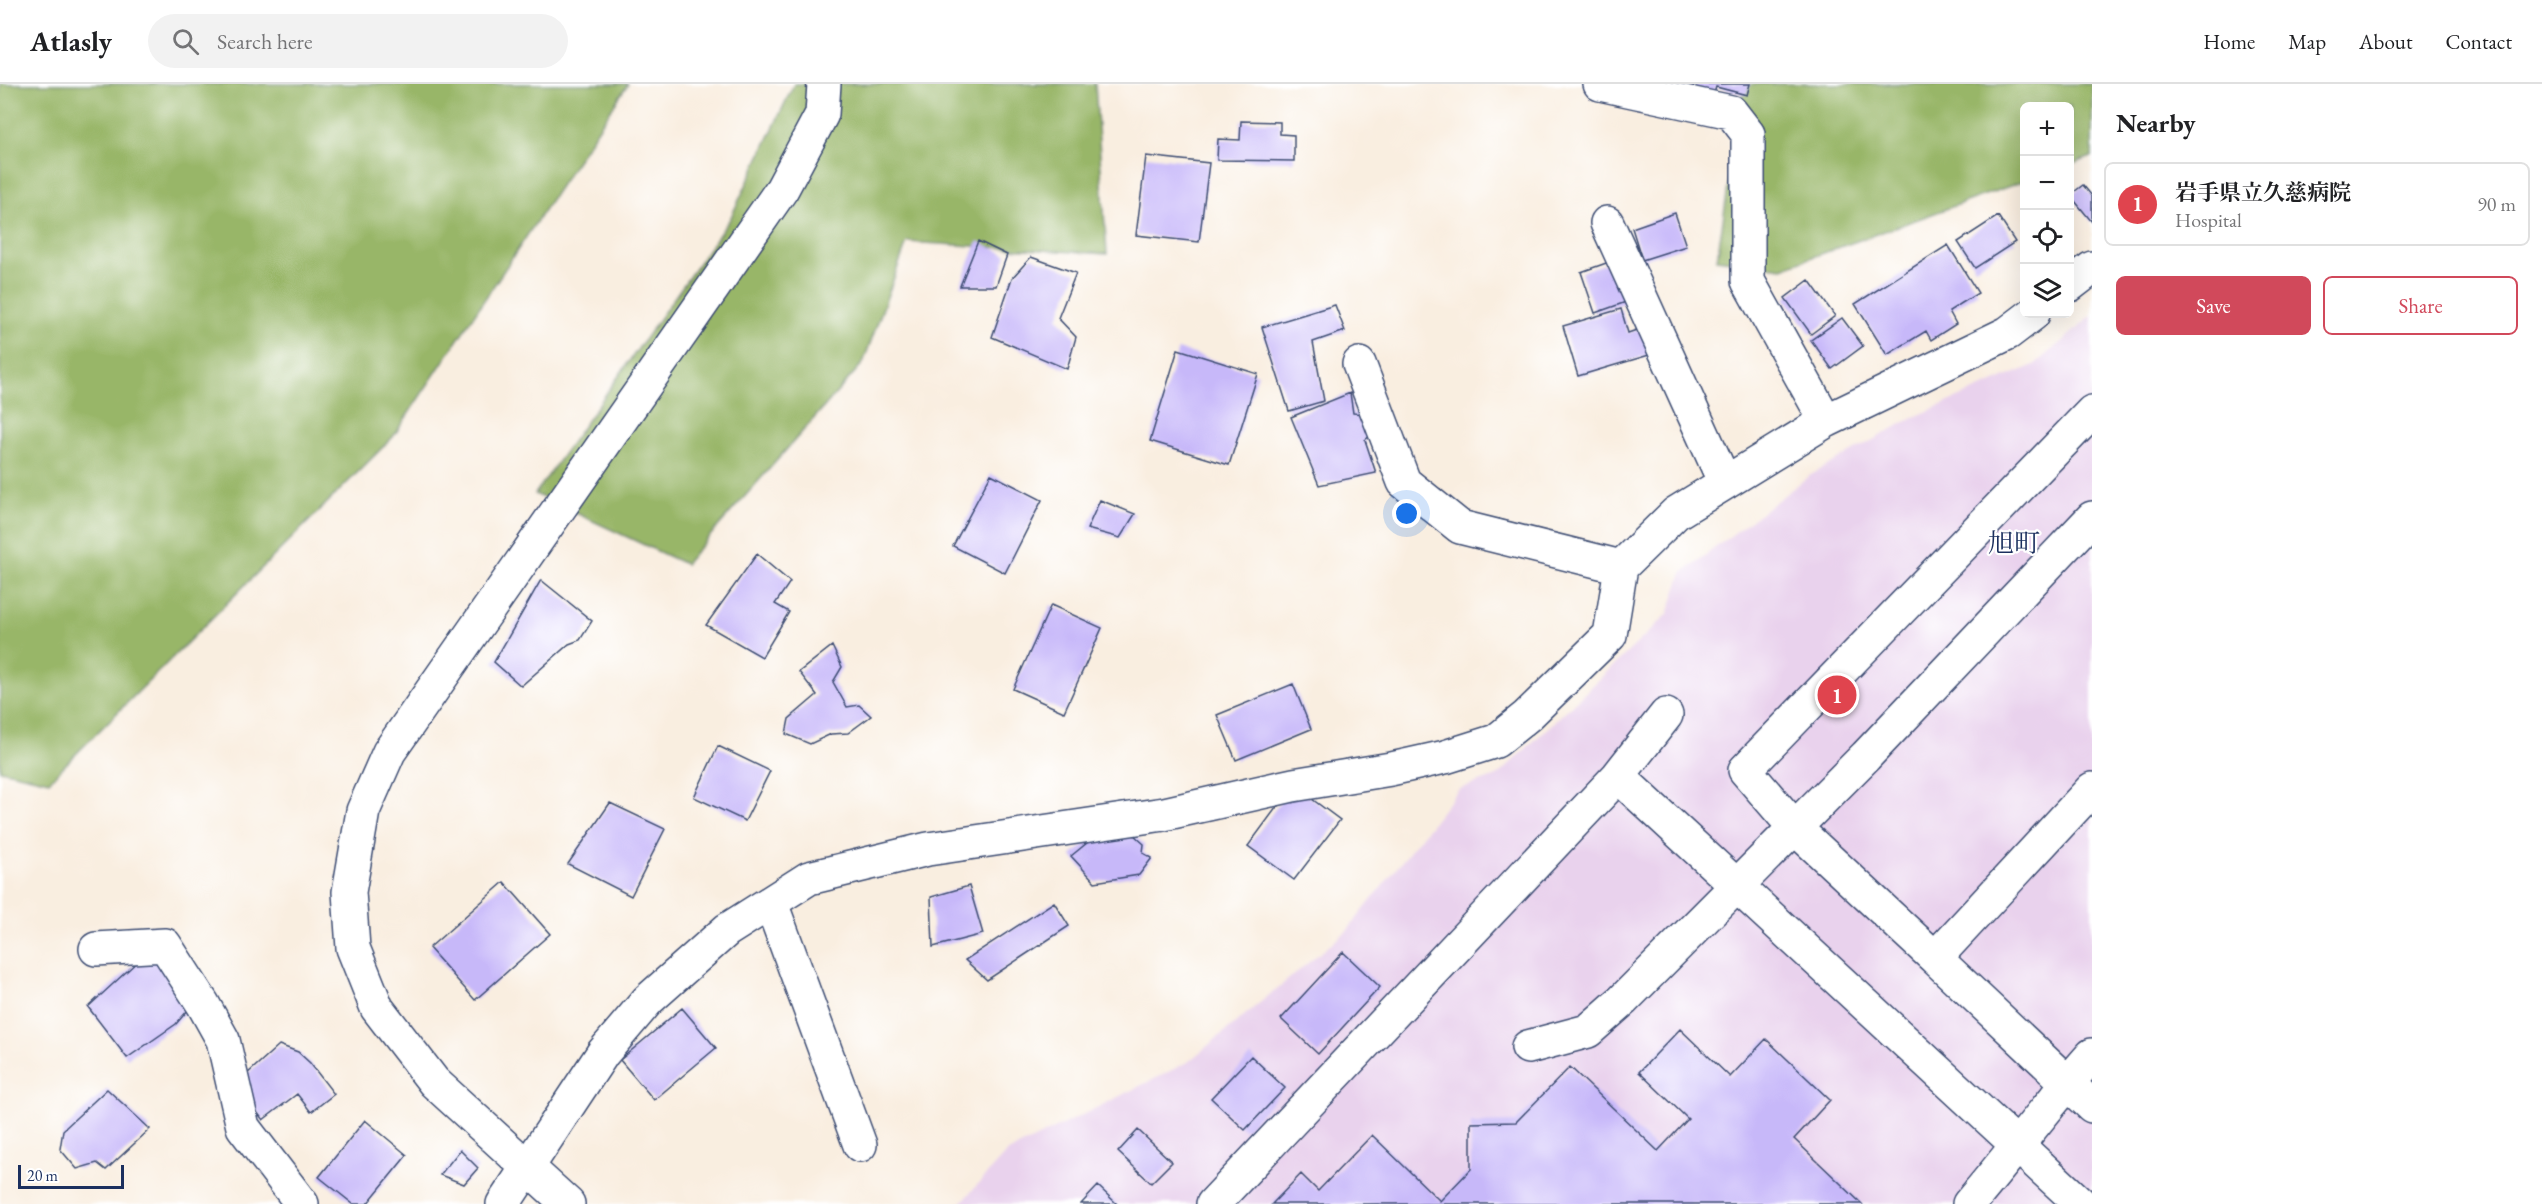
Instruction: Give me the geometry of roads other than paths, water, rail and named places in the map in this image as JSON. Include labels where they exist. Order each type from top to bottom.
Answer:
[{"type":"street","points":[[568,1204],[434,1082],[377,1008],[352,948],[349,892],[363,811],[389,752],[782,189],[822,114],[824,84]]},
{"type":"street","points":[[1600,84],[1731,112],[1748,134],[1748,281],[1826,421]]},
{"type":"street","points":[[1607,223],[1725,483]]},
{"type":"street","points":[[2074,282],[2092,268]]},
{"type":"street","points":[[503,1204],[526,1166],[603,1053],[648,1000],[727,930],[809,878],[928,849],[1164,814],[1293,785],[1445,757],[1496,741],[1527,716],[1610,635],[1621,567],[1676,513],[1826,421],[2008,333],[2028,318]]},
{"type":"street","points":[[1359,364],[1404,482],[1460,527],[1621,567]]},
{"type":"street","points":[[2092,412],[1745,770],[1796,828],[2092,1107]]},
{"type":"street","points":[[1528,1047],[1588,1030],[1623,1000],[1796,828],[2092,518]]},
{"type":"street","points":[[1214,1204],[1618,776],[1666,715]]},
{"type":"street","points":[[1618,776],[2080,1204]]},
{"type":"street","points":[[1935,958],[2092,789]]},
{"type":"street","points":[[771,903],[861,1145]]},
{"type":"street","points":[[96,949],[165,945],[223,1040],[243,1127],[302,1204]]},
{"type":"street","points":[[1969,1204],[2018,1147],[2066,1083],[2092,1055]]},
{"type":"place","name":"岩手県立久慈病院","points":[[1837,695]]},
{"type":"district","name":"旭町","points":[[2014,543]]}]
